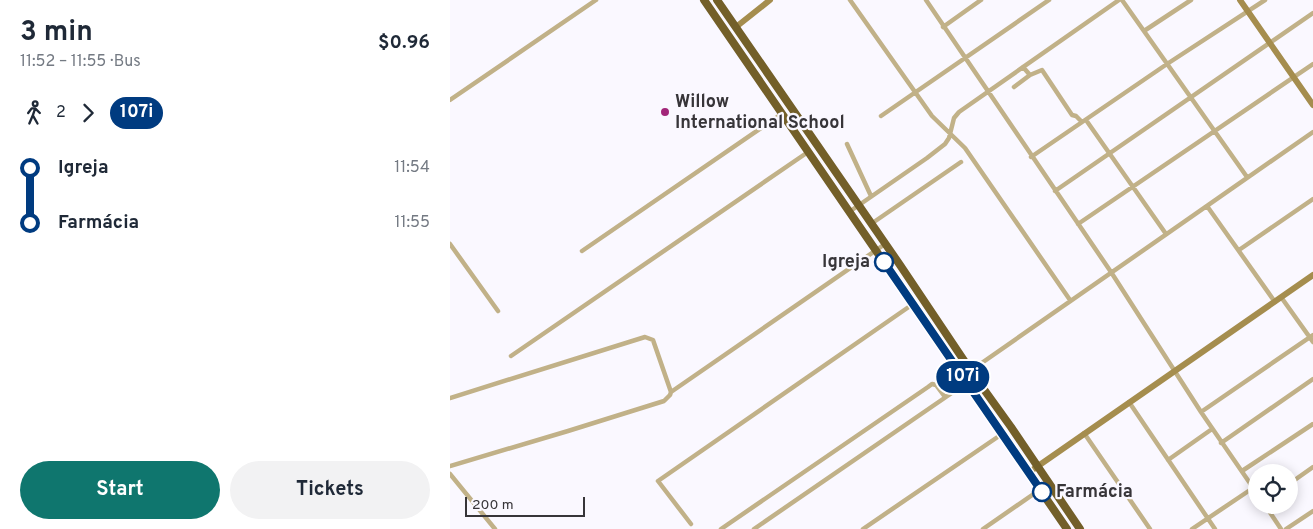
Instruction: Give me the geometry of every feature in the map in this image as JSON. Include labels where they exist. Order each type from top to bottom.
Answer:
[{"type":"highway","points":[[704,0],[1067,529]]},
{"type":"highway","points":[[717,0],[1080,529]]},
{"type":"street","points":[[450,100],[596,0]]},
{"type":"street","points":[[736,27],[770,0]]},
{"type":"street","points":[[850,0],[938,123],[965,148],[1070,300]]},
{"type":"street","points":[[926,0],[1111,272],[1212,429],[1248,480]]},
{"type":"street","points":[[943,27],[981,0]]},
{"type":"street","points":[[882,116],[1049,0]]},
{"type":"street","points":[[849,212],[945,144],[950,134],[955,114],[1121,0],[1213,132],[1247,177]]},
{"type":"street","points":[[1144,31],[1191,0]]},
{"type":"street","points":[[1240,0],[1313,105]]},
{"type":"street","points":[[1031,157],[1264,0]]},
{"type":"street","points":[[1055,191],[1313,14]]},
{"type":"street","points":[[1078,224],[1313,64]]},
{"type":"street","points":[[1023,67],[1030,75]]},
{"type":"street","points":[[1014,87],[1030,75],[1042,70],[1072,115],[1084,121],[1110,153],[1166,234]]},
{"type":"street","points":[[582,251],[783,113]]},
{"type":"street","points":[[754,529],[945,397],[972,373],[1070,300],[1313,132]]},
{"type":"street","points":[[847,144],[870,196]]},
{"type":"street","points":[[511,356],[809,152]]},
{"type":"street","points":[[871,224],[961,162]]},
{"type":"street","points":[[1239,250],[1313,199]]},
{"type":"street","points":[[1207,206],[1274,302]]},
{"type":"street","points":[[450,244],[498,311]]},
{"type":"street","points":[[450,466],[664,401],[670,396],[671,392],[885,244]]},
{"type":"street","points":[[1028,473],[1313,275]]},
{"type":"street","points":[[1201,412],[1312,338],[1281,297]]},
{"type":"street","points":[[690,524],[658,481],[913,304]]},
{"type":"street","points":[[450,398],[645,337],[653,340],[671,392]]},
{"type":"street","points":[[965,380],[972,373]]},
{"type":"street","points":[[1222,443],[1313,379]]},
{"type":"street","points":[[721,529],[932,384],[936,385],[945,397]]},
{"type":"street","points":[[1129,402],[1216,529]]},
{"type":"street","points":[[1242,471],[1313,424]]},
{"type":"street","points":[[1168,460],[1212,429]]},
{"type":"street","points":[[1084,433],[1150,529]]},
{"type":"street","points":[[862,529],[1002,434]]},
{"type":"street","points":[[1298,478],[1313,467]]},
{"type":"street","points":[[450,474],[495,529]]},
{"type":"street","points":[[983,529],[1048,484]]},
{"type":"street","points":[[1192,529],[1248,494]]},
{"type":"street","points":[[1286,529],[1313,511]]},
{"type":"street","points":[[1271,514],[1281,529]]},
{"type":"bus line","name":"107i","points":[[884,262],[1042,492]]},
{"type":"place","name":"Willow International School","points":[[665,112]]},
{"type":"place","name":"Igreja","points":[[884,262]]},
{"type":"place","name":"Farmácia","points":[[1042,492]]}]
